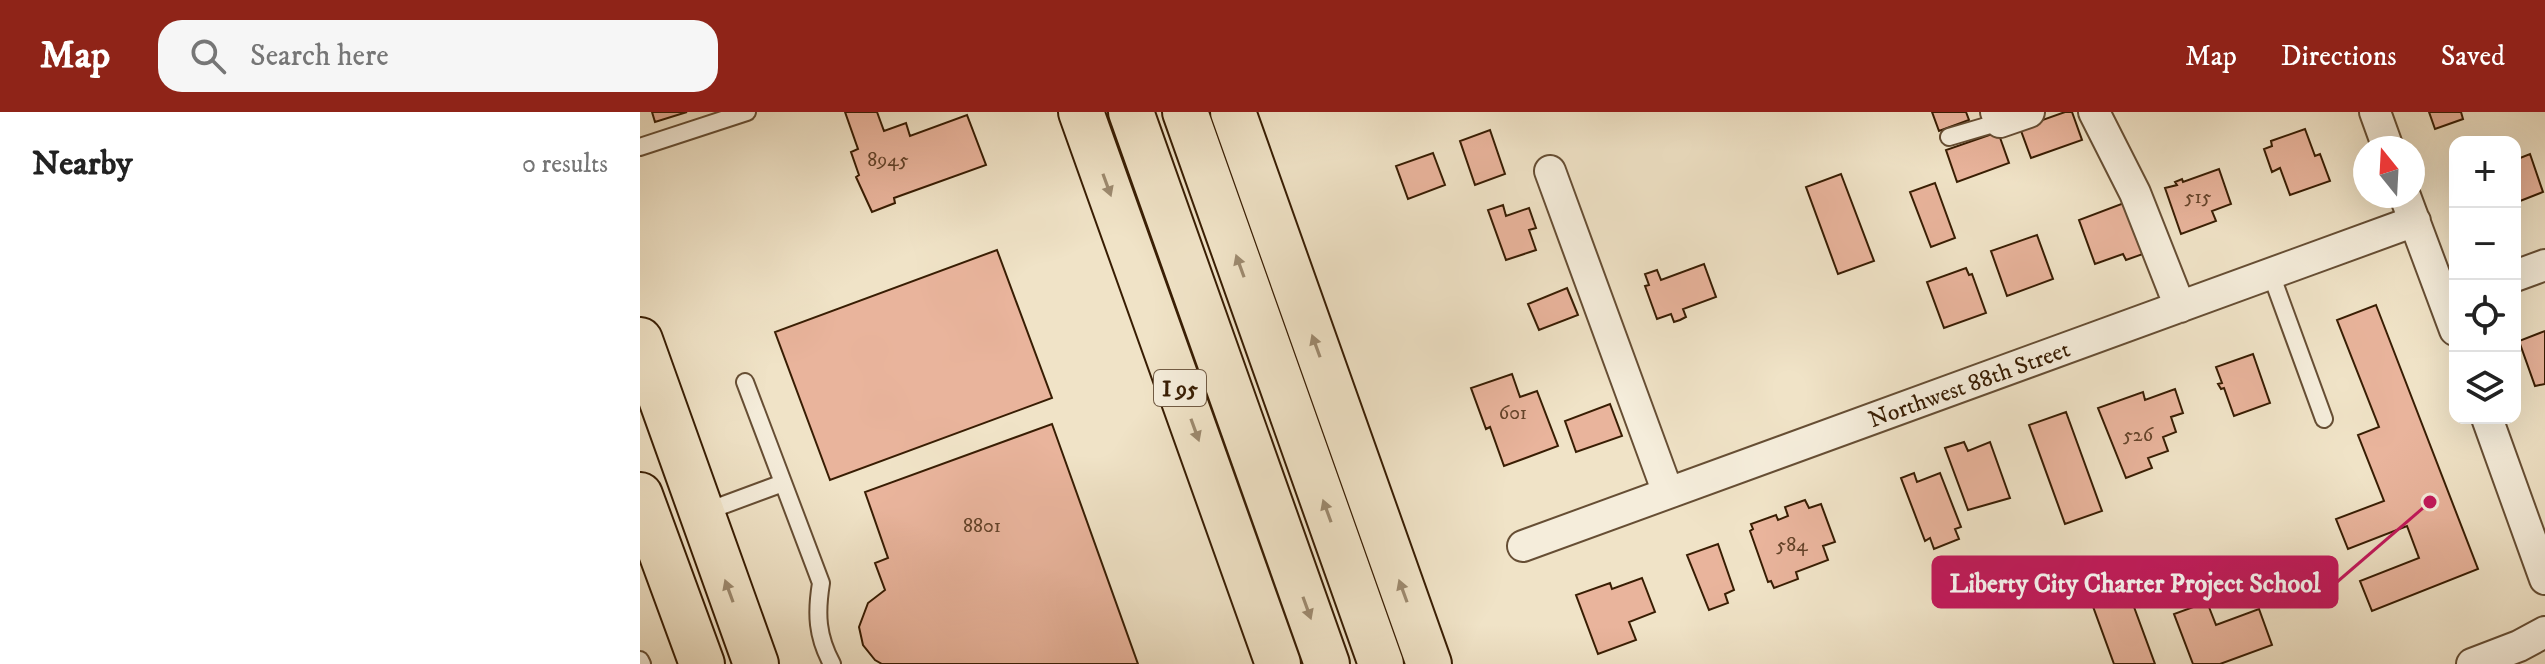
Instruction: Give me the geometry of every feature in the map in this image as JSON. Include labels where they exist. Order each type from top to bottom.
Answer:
[{"type":"main road","name":"I 95","points":[[1081,112],[1278,664]]},
{"type":"main road","points":[[1131,112],[1327,664]]},
{"type":"main road","points":[[1185,112],[1381,664]]},
{"type":"main road","points":[[1233,112],[1429,664]]},
{"type":"main road","points":[[640,340],[756,664]]},
{"type":"main road","points":[[640,495],[702,664]]},
{"type":"street","points":[[1998,117],[2029,112]]},
{"type":"street","points":[[2094,112],[2135,193],[2180,307]]},
{"type":"street","points":[[2375,112],[2384,136]]},
{"type":"street","points":[[1550,171],[1668,493]]},
{"type":"street","points":[[2410,209],[2449,303]]},
{"type":"street","name":"Northwest 88th Street","points":[[1523,546],[2271,274],[2410,209]]},
{"type":"street","points":[[2521,274],[2545,265]]},
{"type":"street","points":[[2489,424],[2545,579]]},
{"type":"street","points":[[2472,664],[2545,632]]},
{"type":"lane","points":[[640,147],[747,112]]},
{"type":"lane","points":[[1949,137],[1998,117]]},
{"type":"lane","points":[[2271,274],[2324,419]]},
{"type":"lane","points":[[745,382],[821,583],[816,612],[823,648],[832,664]]},
{"type":"lane","points":[[701,513],[783,483]]},
{"type":"building","points":[[652,112],[687,112],[655,122]]},
{"type":"building","points":[[845,112],[877,112],[884,131],[906,123],[910,136],[967,115],[986,165],[894,198],[895,203],[872,212],[856,177],[859,175],[851,152],[858,149]]},
{"type":"building","points":[[1932,112],[1966,112],[1969,120],[1939,131]]},
{"type":"building","points":[[2072,112],[2082,140],[2031,158],[2020,128]]},
{"type":"building","points":[[2429,112],[2461,112],[2463,119],[2435,129]]},
{"type":"building","points":[[2305,129],[2315,156],[2320,154],[2330,181],[2290,195],[2280,168],[2272,172],[2264,149],[2272,146],[2271,141]]},
{"type":"building","points":[[1490,130],[1505,174],[1475,185],[1460,141]]},
{"type":"building","points":[[1998,132],[2009,163],[1957,182],[1946,150]]},
{"type":"building","points":[[1433,153],[1445,185],[1408,199],[1396,166]]},
{"type":"building","points":[[2530,154],[2543,192],[2521,201],[2521,158]]},
{"type":"building","points":[[2219,169],[2231,204],[2212,211],[2216,221],[2181,234],[2165,188],[2177,185],[2175,182],[2182,179],[2183,182]]},
{"type":"building","points":[[1841,174],[1874,261],[1838,274],[1806,187]]},
{"type":"building","points":[[1935,183],[1955,238],[1931,247],[1910,192]]},
{"type":"building","points":[[2124,203],[2143,254],[2126,260],[2123,254],[2095,264],[2079,220]]},
{"type":"building","points":[[1503,205],[1506,216],[1529,208],[1536,228],[1529,230],[1536,250],[1506,260],[1488,210]]},
{"type":"building","points":[[2037,235],[2053,279],[2007,296],[1991,251]]},
{"type":"building","points":[[997,250],[1052,398],[830,480],[775,332]]},
{"type":"building","points":[[1704,264],[1716,297],[1683,309],[1686,317],[1680,320],[1674,322],[1671,314],[1657,319],[1645,286],[1649,285],[1645,274],[1657,270],[1661,280]]},
{"type":"building","points":[[1966,268],[1969,275],[1972,274],[1986,313],[1944,328],[1927,282]]},
{"type":"building","points":[[1567,288],[1578,315],[1539,330],[1528,304]]},
{"type":"building","points":[[2376,305],[2478,569],[2372,611],[2360,581],[2419,558],[2407,526],[2348,549],[2336,519],[2384,501],[2358,435],[2379,427],[2337,320]]},
{"type":"building","points":[[2545,331],[2545,384],[2535,386],[2521,340]]},
{"type":"building","points":[[2253,354],[2270,403],[2234,416],[2224,388],[2221,389],[2218,384],[2222,383],[2216,367]]},
{"type":"building","points":[[1512,374],[1520,397],[1537,391],[1558,446],[1504,466],[1471,388]]},
{"type":"building","points":[[2175,389],[2183,413],[2171,417],[2176,432],[2163,437],[2168,451],[2148,458],[2152,468],[2126,478],[2098,408],[2143,392],[2145,400]]},
{"type":"building","points":[[1610,404],[1622,436],[1576,452],[1565,421]]},
{"type":"building","points":[[2066,412],[2102,511],[2065,524],[2029,425]]},
{"type":"building","points":[[1052,424],[1138,664],[882,664],[875,660],[863,645],[859,627],[868,603],[885,590],[875,563],[888,558],[865,492]]},
{"type":"building","points":[[1964,442],[1968,451],[1990,442],[2010,498],[1968,510],[1945,448]]},
{"type":"building","points":[[1914,473],[1917,482],[1940,473],[1961,527],[1955,529],[1959,539],[1934,549],[1930,538],[1925,541],[1901,478]]},
{"type":"building","points":[[1805,500],[1809,508],[1821,504],[1835,542],[1823,546],[1828,560],[1796,572],[1798,579],[1774,588],[1771,581],[1768,582],[1750,531],[1753,529],[1751,524],[1776,515],[1778,520],[1788,516],[1785,507]]},
{"type":"building","points":[[1718,544],[1734,590],[1725,594],[1728,603],[1709,610],[1687,555]]},
{"type":"building","points":[[1642,578],[1655,612],[1629,622],[1636,640],[1598,654],[1576,595],[1610,583],[1612,589]]},
{"type":"building","points":[[2127,588],[2155,664],[2114,664],[2091,601]]},
{"type":"building","points":[[2207,602],[2216,625],[2259,609],[2272,645],[2220,664],[2193,664],[2174,614]]},
{"type":"place","name":"Liberty City Charter Project School","points":[[2430,502]]}]
